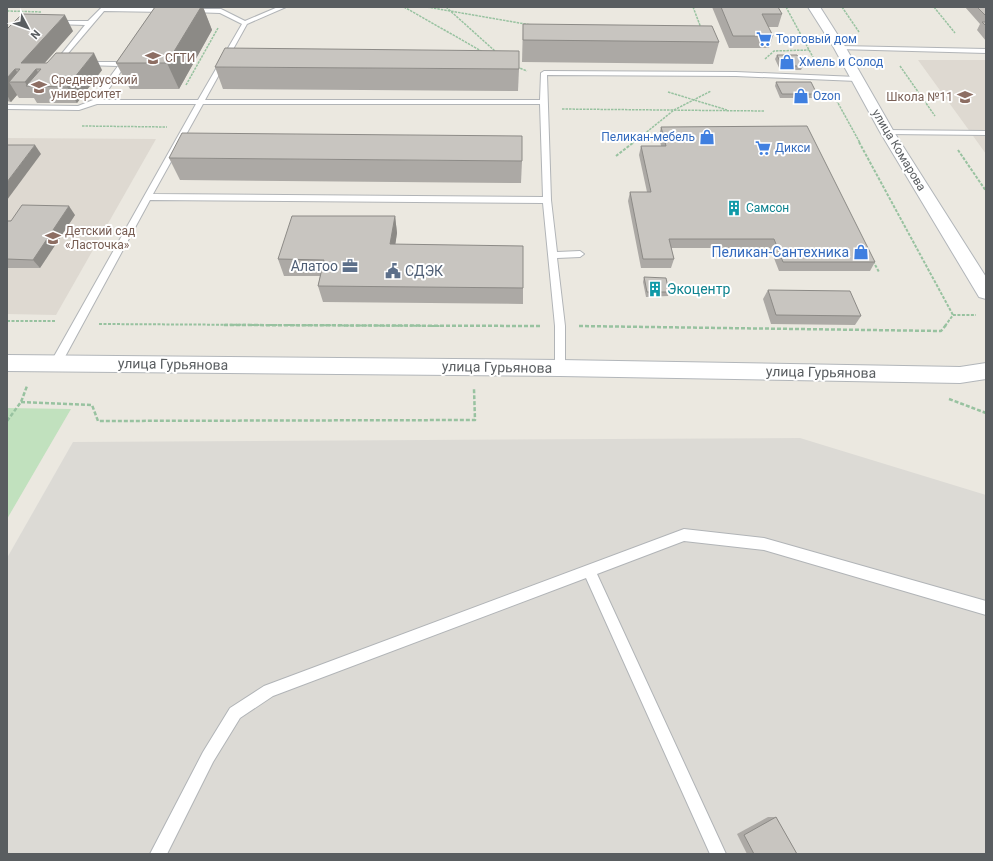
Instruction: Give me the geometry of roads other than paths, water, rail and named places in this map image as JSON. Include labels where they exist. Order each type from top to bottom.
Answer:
[{"type":"street","name":"улица Комарова","points":[[814,7],[840,48],[887,132],[986,292]]},
{"type":"street","name":"улица Гурьянова","points":[[7,363],[560,368],[960,375],[986,371]]},
{"type":"lane","points":[[56,363],[146,197],[245,23],[283,7]]},
{"type":"lane","points":[[64,63],[56,63],[102,9],[174,10]]},
{"type":"lane","points":[[182,10],[221,10],[245,23]]},
{"type":"lane","points":[[46,22],[90,22]]},
{"type":"lane","points":[[840,48],[986,51]]},
{"type":"lane","points":[[96,102],[132,52]]},
{"type":"lane","points":[[78,63],[123,64]]},
{"type":"lane","points":[[560,368],[560,326],[547,200],[544,73],[745,75],[856,79]]},
{"type":"lane","points":[[7,107],[79,108],[96,102],[544,106]]},
{"type":"lane","points":[[887,132],[986,133]]},
{"type":"lane","points":[[146,197],[547,200]]},
{"type":"lane","points":[[552,254],[580,254]]},
{"type":"lane","points":[[158,854],[208,757],[236,713],[269,691],[684,535],[764,544],[986,608]]},
{"type":"lane","points":[[588,571],[718,854]]},
{"type":"place","name":"Торговый дом","points":[[764,39]]},
{"type":"place","name":"СГТИ","points":[[153,58]]},
{"type":"place","name":"Хмель и Солод","points":[[787,62]]},
{"type":"place","name":"Среднерусский университет","points":[[39,87]]},
{"type":"place","name":"Ozon","points":[[801,96]]},
{"type":"place","name":"Школа №11","points":[[965,97]]},
{"type":"place","name":"Пеликан-мебель","points":[[707,137]]},
{"type":"place","name":"Дикси","points":[[763,148]]},
{"type":"place","name":"Самсон","points":[[734,208]]},
{"type":"place","name":"Детский сад «Ласточка»","points":[[53,238]]},
{"type":"place","name":"Пеликан-Сантехника","points":[[861,252]]},
{"type":"place","name":"Алатоо","points":[[350,266]]},
{"type":"place","name":"СДЭК","points":[[393,271]]},
{"type":"place","name":"Экоцентр","points":[[655,289]]}]
